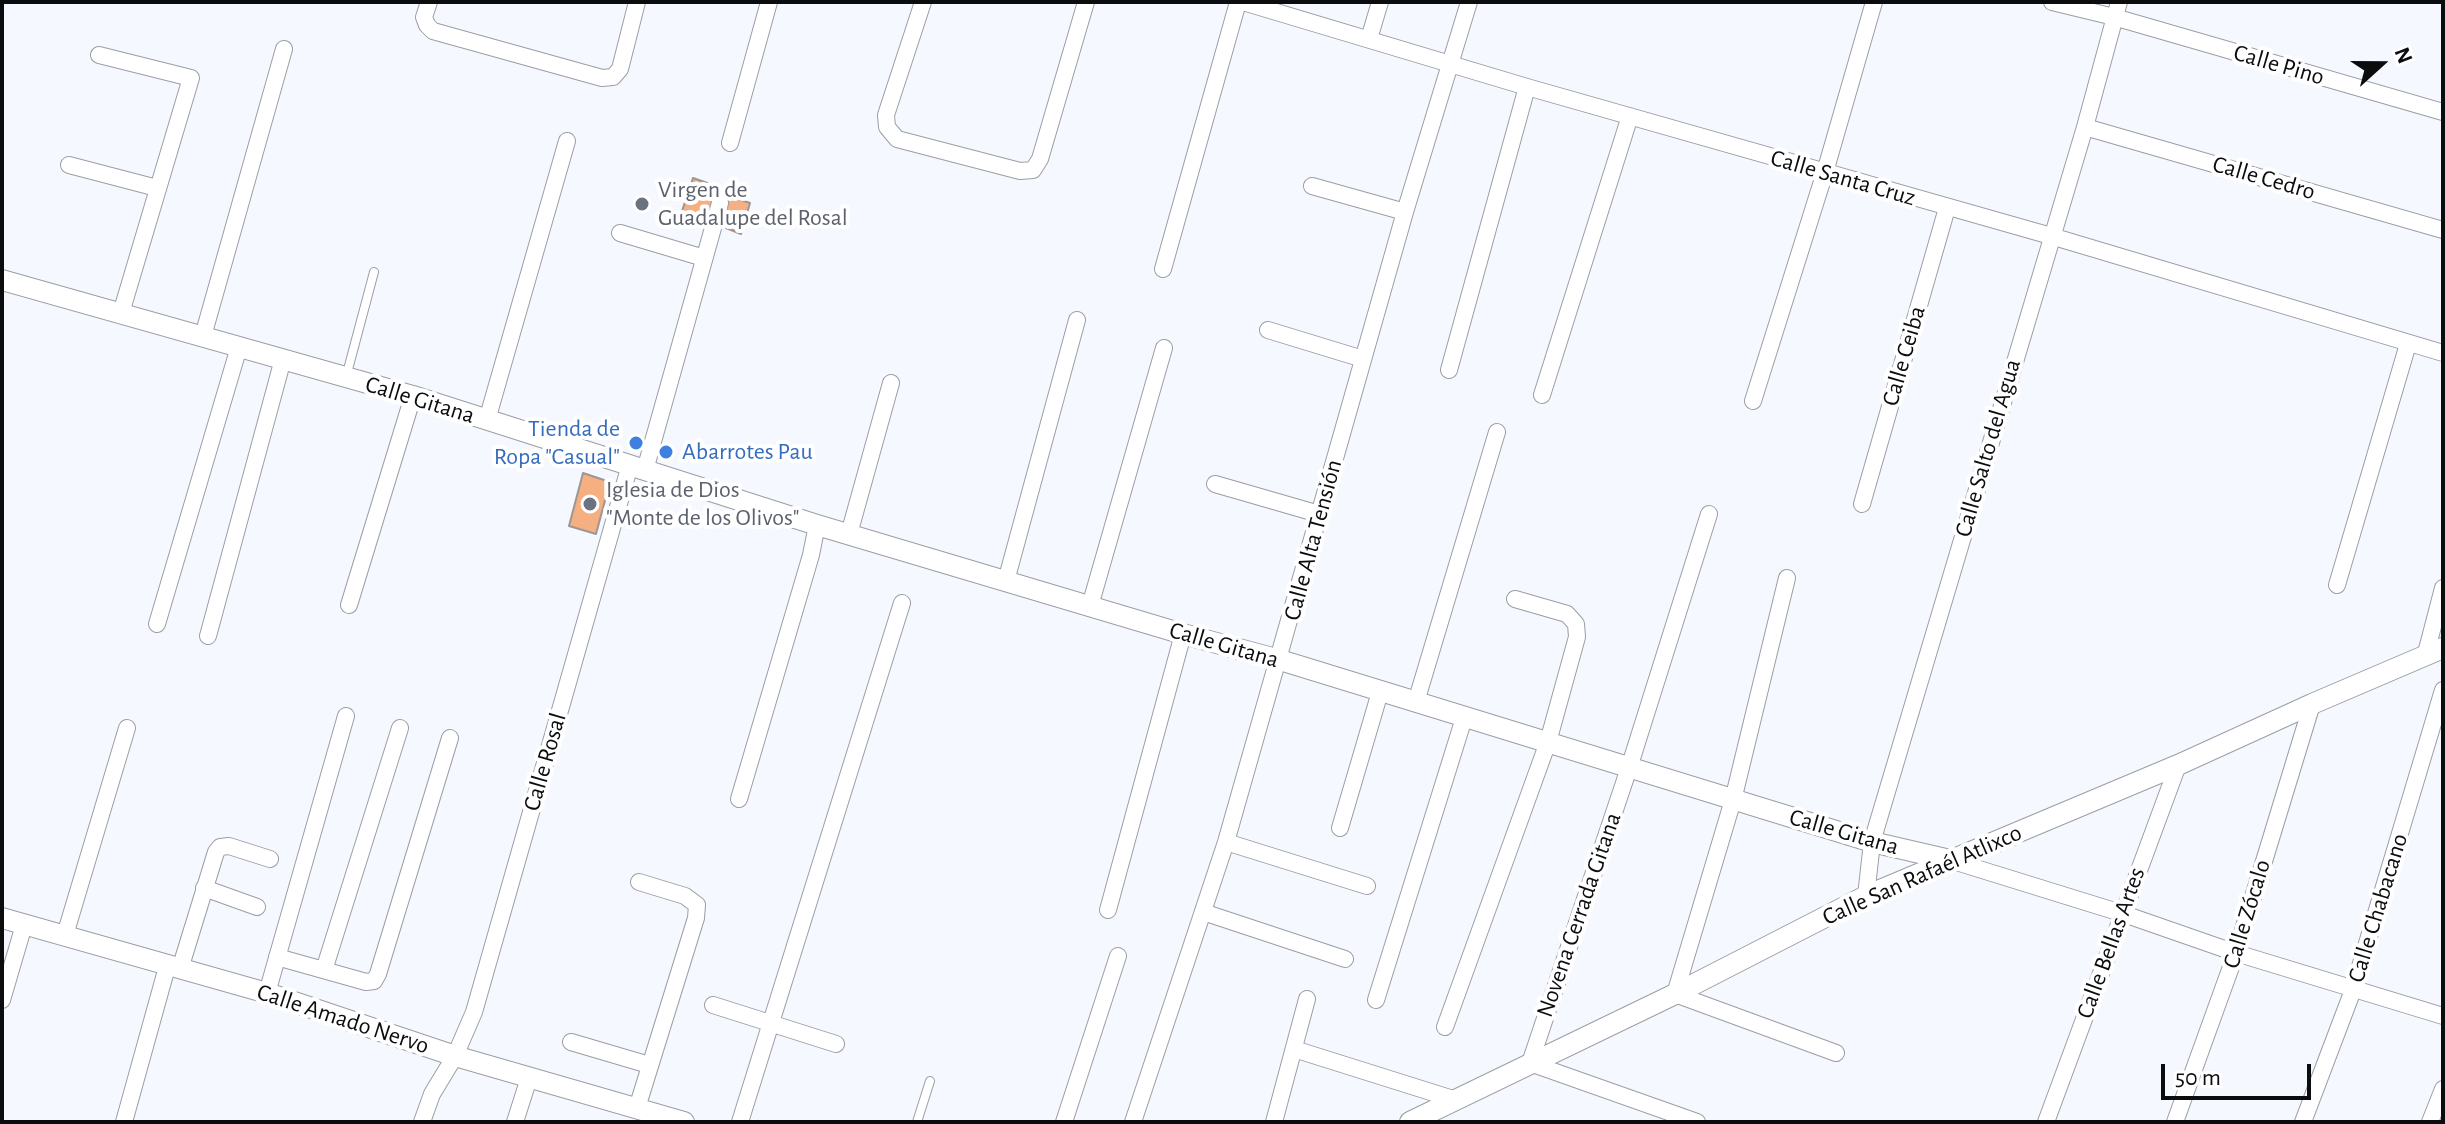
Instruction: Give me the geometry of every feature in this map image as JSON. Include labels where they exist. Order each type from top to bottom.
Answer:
[{"type":"street","points":[[429,2],[424,17],[433,31],[602,78],[613,77],[620,69],[637,2]]},
{"type":"street","points":[[730,143],[769,2]]},
{"type":"street","points":[[923,2],[886,115],[887,127],[897,139],[1020,171],[1033,170],[1040,159],[1086,2]]},
{"type":"street","points":[[1163,269],[1240,2]]},
{"type":"street","name":"Calle Santa Cruz","points":[[1240,2],[2051,236],[2443,353]]},
{"type":"street","points":[[1369,39],[1380,2]]},
{"type":"street","name":"Calle Alta Tensión","points":[[1133,1122],[1226,842],[1405,212],[1469,2]]},
{"type":"street","points":[[1753,401],[1825,172],[1874,2]]},
{"type":"street","name":"Calle Pino","points":[[2052,2],[2116,10],[2443,112]]},
{"type":"street","name":"Calle Salto del Agua","points":[[1866,896],[1872,842],[2085,127],[2116,10]]},
{"type":"street","points":[[203,336],[284,49]]},
{"type":"street","points":[[99,55],[191,78],[121,313]]},
{"type":"street","points":[[1449,370],[1527,87]]},
{"type":"street","points":[[1542,395],[1630,116]]},
{"type":"street","name":"Calle Cedro","points":[[2085,127],[2443,230]]},
{"type":"street","points":[[487,420],[567,141]]},
{"type":"street","points":[[69,165],[157,188]]},
{"type":"street","points":[[1312,186],[1405,212]]},
{"type":"street","name":"Calle Rosal","points":[[422,1122],[432,1094],[455,1056],[474,1012],[720,203]]},
{"type":"street","name":"Calle Ceiba","points":[[1862,504],[1947,208]]},
{"type":"street","points":[[620,233],[704,258]]},
{"type":"street","name":"Calle Gitana","points":[[2,280],[413,396],[817,525],[1280,660],[1872,842],[1950,860],[2443,1016]]},
{"type":"street","points":[[1006,581],[1077,320]]},
{"type":"street","points":[[1268,330],[1363,359]]},
{"type":"street","points":[[2337,585],[2408,344]]},
{"type":"street","points":[[157,624],[239,347]]},
{"type":"street","points":[[1090,606],[1164,348]]},
{"type":"street","points":[[208,636],[283,359]]},
{"type":"street","points":[[849,534],[891,383]]},
{"type":"street","points":[[349,605],[413,396]]},
{"type":"street","points":[[1416,702],[1497,432]]},
{"type":"street","points":[[1215,484],[1319,514]]},
{"type":"street","name":"Novena Cerrada Gitana","points":[[1530,1063],[1629,768],[1709,514]]},
{"type":"street","points":[[739,799],[811,555],[817,525]]},
{"type":"street","points":[[1787,578],[1733,800],[1675,994],[1836,1053]]},
{"type":"street","points":[[2434,653],[2443,588]]},
{"type":"street","points":[[1445,1027],[1548,742],[1577,637],[1576,624],[1567,614],[1515,599]]},
{"type":"street","points":[[740,1122],[902,603]]},
{"type":"street","points":[[1108,910],[1183,634]]},
{"type":"street","name":"Calle San Rafaél Atlixco","points":[[1410,1122],[1675,994],[1866,896],[2434,653]]},
{"type":"street","name":"Calle Chabacano","points":[[2303,1122],[2353,990],[2443,690]]},
{"type":"street","points":[[1340,828],[1380,692]]},
{"type":"street","name":"Calle Zócalo","points":[[2175,1122],[2236,953],[2312,704]]},
{"type":"street","points":[[267,993],[346,716]]},
{"type":"street","points":[[1376,1000],[1464,718]]},
{"type":"street","points":[[65,935],[127,728]]},
{"type":"street","points":[[324,970],[400,728]]},
{"type":"street","points":[[277,957],[366,982],[374,981],[450,738]]},
{"type":"street","name":"Calle Bellas Artes","points":[[2046,1122],[2178,765]]},
{"type":"street","points":[[1226,842],[1367,886]]},
{"type":"street","points":[[124,1122],[174,968],[220,847],[229,846],[270,859]]},
{"type":"street","points":[[637,1108],[696,918],[697,905],[685,896],[639,882]]},
{"type":"street","points":[[204,888],[257,907]]},
{"type":"street","points":[[1203,912],[1345,959]]},
{"type":"street","name":"Calle Amado Nervo","points":[[2,918],[267,993],[455,1056],[682,1122]]},
{"type":"street","points":[[2,1000],[24,925]]},
{"type":"street","points":[[1064,1122],[1118,956]]},
{"type":"street","points":[[1274,1122],[1307,999]]},
{"type":"street","points":[[713,1005],[836,1044]]},
{"type":"street","points":[[571,1042],[649,1065]]},
{"type":"street","points":[[1294,1049],[1453,1099]]},
{"type":"street","points":[[1530,1063],[1697,1122]]},
{"type":"street","points":[[515,1122],[529,1078]]},
{"type":"street","points":[[2430,1122],[2443,1089]]},
{"type":"lane","points":[[346,378],[374,272]]},
{"type":"lane","points":[[917,1122],[930,1081]]},
{"type":"building","points":[[693,178],[719,187],[709,218],[682,211]]},
{"type":"building","points":[[729,196],[750,203],[741,234],[721,226]]},
{"type":"building","name":"Iglesia de Dios \"Monte de los Olivos\"","points":[[583,473],[610,482],[596,534],[569,526]]},
{"type":"place","name":"Virgen de Guadalupe del Rosal","points":[[642,204]]},
{"type":"place","name":"Tienda de Ropa \"Casual\"","points":[[636,443]]},
{"type":"place","name":"Abarrotes Pau","points":[[666,452]]},
{"type":"place","name":"Iglesia de Dios \"Monte de los Olivos\"","points":[[590,504]]}]
